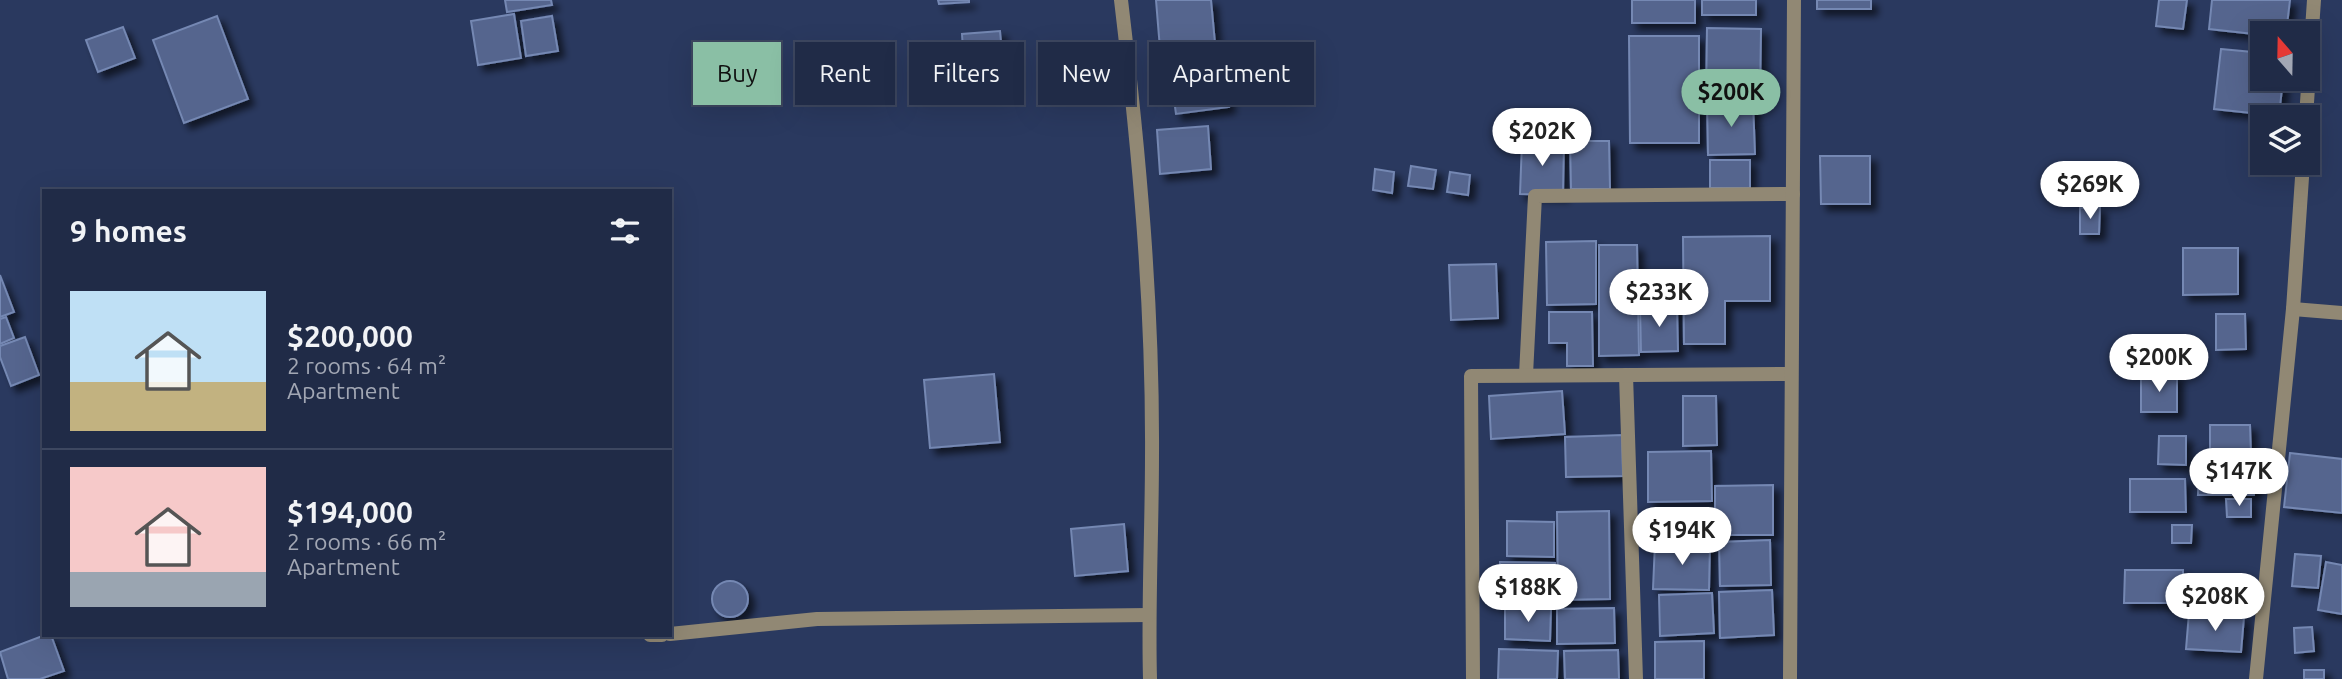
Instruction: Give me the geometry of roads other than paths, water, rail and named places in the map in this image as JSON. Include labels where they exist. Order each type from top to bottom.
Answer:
[{"type":"street","points":[[1121,0],[1131,81],[1147,284],[1152,455],[1150,679]]},
{"type":"street","points":[[1790,679],[1794,0]]},
{"type":"street","points":[[2307,105],[2314,0]]},
{"type":"street","points":[[2256,679],[2293,309],[2302,175]]},
{"type":"street","points":[[1526,375],[1535,196],[1793,194]]},
{"type":"street","points":[[2293,309],[2342,313]]},
{"type":"street","points":[[1473,679],[1471,376],[1791,374]]},
{"type":"street","points":[[1626,375],[1636,679]]},
{"type":"street","points":[[672,634],[817,619],[1149,615]]}]
